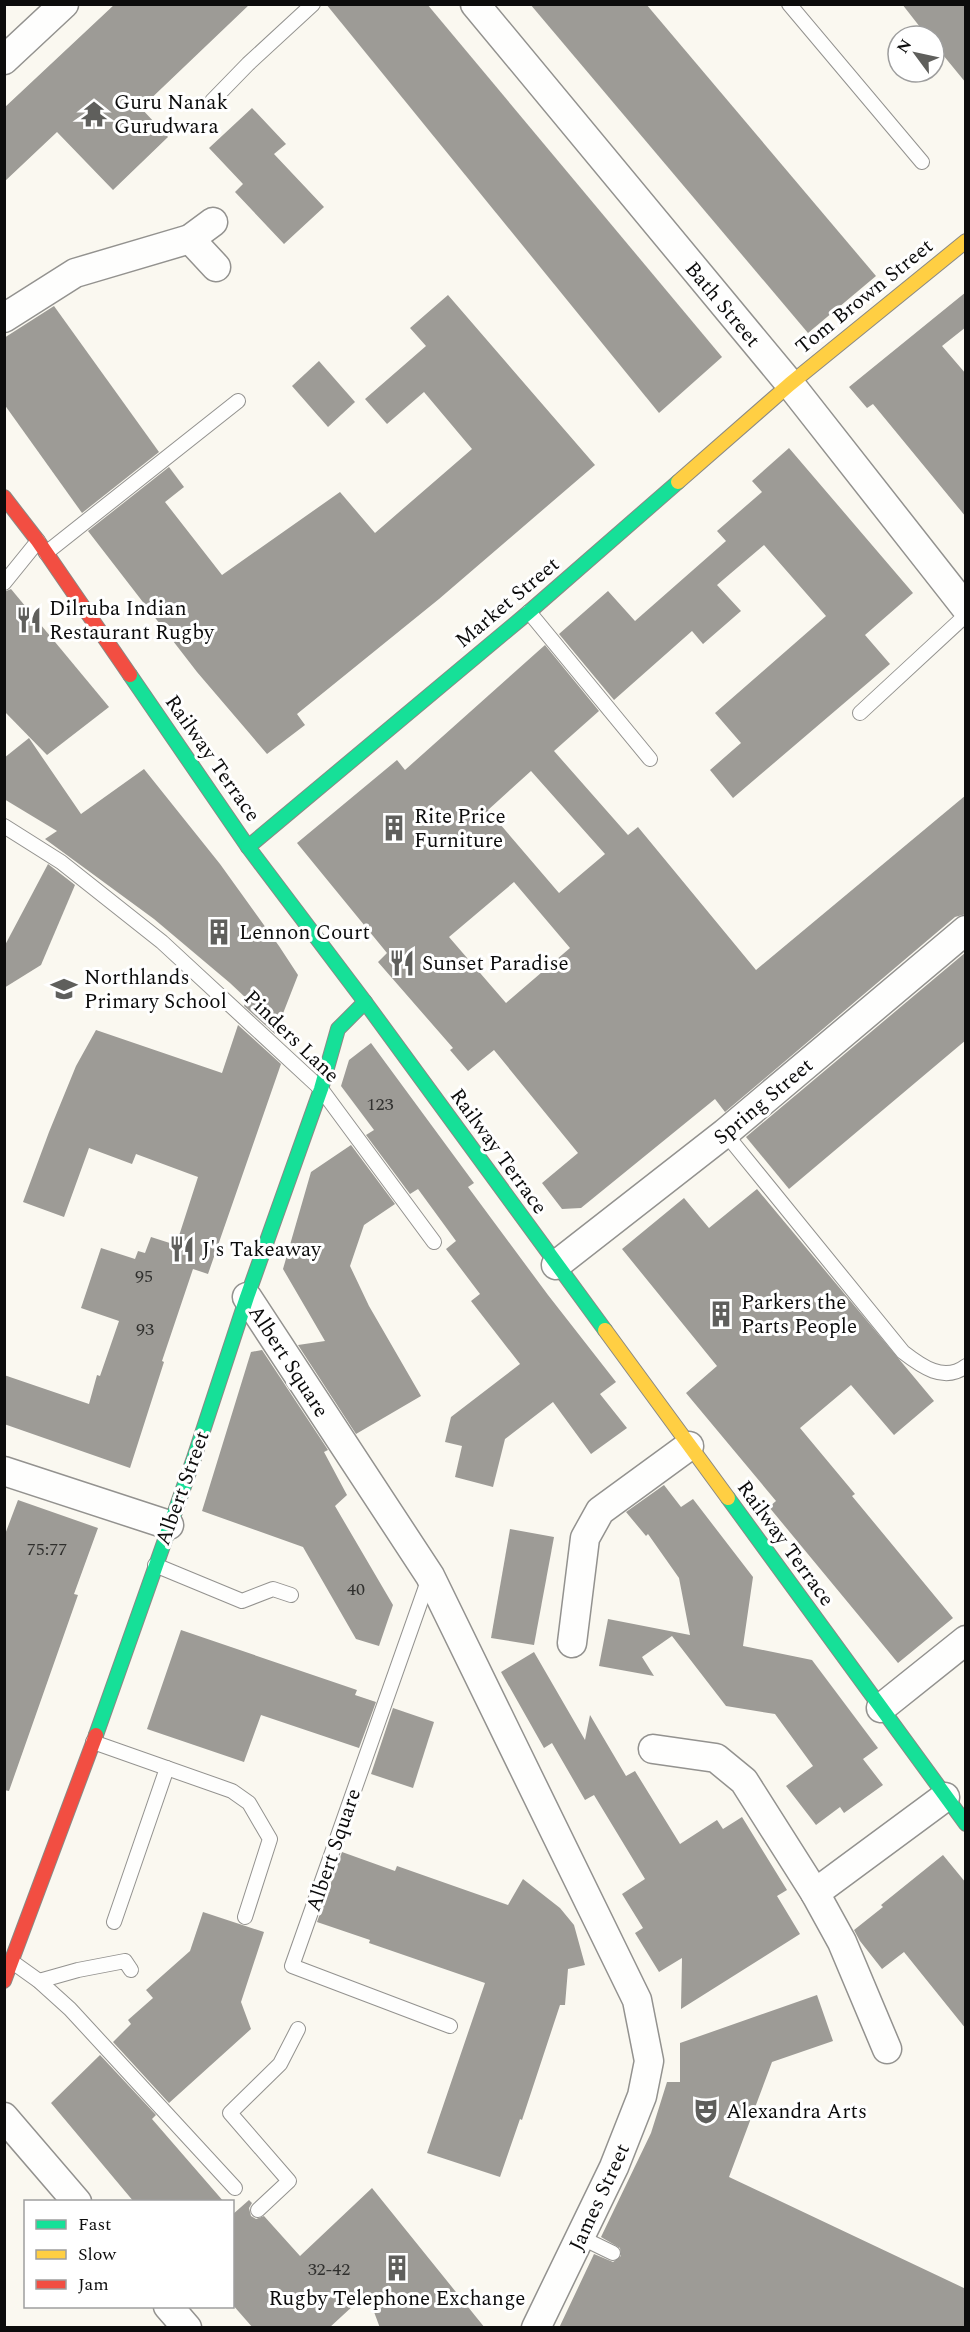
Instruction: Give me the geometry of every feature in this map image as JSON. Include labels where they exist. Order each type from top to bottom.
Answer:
[{"type":"street","points":[[4,60],[64,4]]},
{"type":"street","name":"Bath Street","points":[[475,4],[790,384],[966,608]]},
{"type":"street","points":[[4,318],[75,273],[190,239],[213,222]]},
{"type":"street","points":[[190,239],[216,267]]},
{"type":"street","name":"Tom Brown Street","points":[[790,384],[966,242]]},
{"type":"street","name":"Market Street","points":[[248,847],[529,612],[790,384]]},
{"type":"street","name":"Railway Terrace","points":[[4,497],[42,547],[248,847],[365,1002],[966,1824]]},
{"type":"street","name":"Spring Street","points":[[556,1265],[725,1133],[966,930]]},
{"type":"street","name":"Albert Street","points":[[4,1981],[93,1742],[194,1458],[247,1297],[321,1089],[338,1029],[365,1002]]},
{"type":"street","name":"Albert Square","points":[[247,1297],[430,1576],[638,2000],[649,2061]]},
{"type":"street","points":[[572,1643],[585,1538],[600,1511],[689,1446]]},
{"type":"street","points":[[4,1470],[169,1525]]},
{"type":"street","points":[[881,1708],[966,1640]]},
{"type":"street","points":[[653,1749],[716,1758],[744,1781],[815,1893],[842,1942],[887,2049]]},
{"type":"street","points":[[815,1893],[945,1797]]},
{"type":"street","name":"James Street","points":[[536,2328],[627,2138],[642,2096],[649,2061]]},
{"type":"street","points":[[4,2117],[75,2200]]},
{"type":"street","points":[[169,2308],[187,2328]]},
{"type":"lane","points":[[212,101],[313,4]]},
{"type":"lane","points":[[789,4],[922,162]]},
{"type":"lane","points":[[4,583],[42,547],[238,401]]},
{"type":"lane","points":[[529,612],[650,759]]},
{"type":"lane","points":[[860,713],[966,615]]},
{"type":"lane","name":"Pinders Lane","points":[[4,826],[61,862],[162,942],[321,1089],[434,1242]]},
{"type":"lane","points":[[725,1133],[903,1352],[922,1367],[935,1371],[950,1373],[966,1366]]},
{"type":"lane","points":[[155,1565],[242,1601],[273,1589],[291,1595]]},
{"type":"lane","name":"Albert Square","points":[[430,1576],[292,1966],[450,2026]]},
{"type":"lane","points":[[93,1742],[232,1791],[249,1803],[270,1839],[245,1917]]},
{"type":"lane","points":[[114,1922],[167,1768]]},
{"type":"lane","points":[[11,1960],[70,2008],[235,2187]]},
{"type":"lane","points":[[39,1981],[78,1970],[125,1961],[131,1970]]},
{"type":"lane","points":[[258,2210],[289,2181],[230,2113],[280,2064],[298,2029]]},
{"type":"lane","points":[[580,2237],[613,2253]]},
{"type":"building","points":[[115,4],[250,4],[141,108],[168,137],[113,190],[57,132],[4,182],[4,108]]},
{"type":"building","points":[[326,4],[427,4],[722,357],[659,413]]},
{"type":"building","points":[[530,4],[646,4],[876,276],[808,333]]},
{"type":"building","points":[[902,4],[966,4],[966,83],[946,59],[946,24],[918,24]]},
{"type":"building","points":[[252,108],[286,144],[274,154],[324,207],[284,244],[235,192],[243,184],[209,148]]},
{"type":"building","points":[[966,292],[966,327],[942,346],[966,374],[966,517],[873,404],[867,408],[849,387]]},
{"type":"building","points":[[448,295],[595,465],[439,599],[297,714],[305,725],[267,754],[197,672],[88,531],[169,467],[184,487],[165,502],[222,575],[340,492],[375,533],[472,449],[424,392],[387,424],[365,399],[426,346],[410,328]]},
{"type":"building","points":[[54,306],[159,452],[82,513],[4,404],[4,338]]},
{"type":"building","points":[[319,361],[355,402],[328,427],[292,386]]},
{"type":"building","points":[[789,448],[913,593],[865,635],[890,664],[733,798],[710,770],[741,743],[715,713],[826,616],[764,545],[717,585],[741,611],[703,644],[692,631],[614,700],[559,634],[608,591],[635,621],[726,541],[717,531],[762,492],[752,481]]},
{"type":"building","points":[[11,589],[109,707],[47,755],[4,711],[4,592]]},
{"type":"building","points":[[545,645],[599,711],[554,751],[628,835],[638,827],[756,970],[966,795],[966,914],[955,917],[725,1112],[715,1099],[581,1208],[562,1209],[542,1183],[578,1153],[494,1050],[468,1071],[450,1050],[453,1048],[378,962],[387,953],[297,843],[397,760],[405,770]],"holes":[[[531,771],[605,854],[559,893],[488,810]],[[514,882],[570,948],[506,1003],[449,937]]]},
{"type":"building","points":[[29,738],[81,814],[144,769],[220,864],[298,975],[275,1034],[244,1006],[247,999],[230,983],[154,919],[45,839],[57,831],[4,799],[4,758]]},
{"type":"building","points":[[48,864],[75,885],[41,965],[4,988],[4,947]]},
{"type":"building","points":[[966,952],[966,1040],[789,1189],[746,1137]]},
{"type":"building","points":[[238,1025],[281,1064],[208,1274],[193,1269],[130,1468],[4,1424],[4,1375],[89,1404],[97,1375],[100,1376],[119,1321],[81,1308],[101,1248],[135,1259],[138,1251],[145,1253],[151,1237],[176,1245],[198,1177],[136,1154],[132,1164],[89,1148],[64,1217],[23,1202],[76,1066],[96,1030],[222,1073]]},
{"type":"building","points":[[371,1043],[474,1183],[468,1187],[616,1382],[600,1394],[627,1428],[591,1454],[553,1402],[505,1439],[493,1487],[455,1477],[462,1446],[445,1442],[451,1417],[520,1364],[471,1301],[480,1294],[446,1249],[456,1241],[418,1189],[410,1194],[366,1135],[374,1130],[341,1086],[349,1060]]},
{"type":"building","points":[[351,1145],[395,1204],[364,1225],[350,1266],[369,1306],[421,1396],[356,1434],[298,1345],[325,1341],[283,1269],[311,1172]]},
{"type":"building","points":[[757,1189],[934,1401],[894,1435],[851,1385],[800,1428],[855,1494],[852,1496],[953,1618],[898,1663],[769,1507],[776,1501],[686,1393],[717,1366],[622,1249],[684,1198],[709,1228]]},
{"type":"building","points":[[262,1350],[328,1450],[324,1452],[347,1495],[335,1506],[393,1605],[379,1646],[356,1639],[303,1547],[202,1511],[251,1352]]},
{"type":"building","points":[[664,1485],[681,1507],[693,1499],[753,1577],[743,1646],[812,1660],[878,1748],[863,1759],[883,1785],[844,1813],[840,1807],[816,1825],[786,1786],[813,1766],[775,1714],[726,1706],[672,1636],[642,1657],[654,1676],[599,1666],[608,1619],[690,1635],[679,1578],[648,1534],[646,1536],[626,1512]]},
{"type":"building","points":[[18,1500],[98,1528],[74,1594],[78,1595],[9,1791],[4,1790],[4,1537]]},
{"type":"building","points":[[510,1529],[554,1537],[534,1645],[491,1638]]},
{"type":"building","points":[[181,1630],[357,1690],[355,1695],[376,1702],[359,1748],[261,1715],[244,1762],[147,1729]]},
{"type":"building","points":[[534,1652],[585,1740],[590,1715],[626,1776],[635,1771],[680,1844],[717,1820],[723,1829],[742,1817],[787,1890],[777,1896],[800,1934],[681,2009],[682,1958],[659,1972],[635,1933],[643,1928],[622,1894],[645,1879],[594,1795],[585,1800],[552,1743],[544,1748],[501,1672]]},
{"type":"building","points":[[393,1708],[434,1722],[413,1788],[371,1774]]},
{"type":"building","points":[[342,1852],[395,1871],[397,1866],[508,1905],[523,1879],[560,1908],[574,1925],[585,1965],[568,1969],[565,2005],[560,2005],[522,2120],[520,2119],[500,2177],[427,2153],[485,1983],[369,1943],[370,1940],[317,1922]]},
{"type":"building","points":[[943,1855],[966,1883],[966,2029],[904,1952],[882,1969],[854,1930]]},
{"type":"building","points":[[203,1912],[264,1932],[241,2002],[251,2029],[169,2103],[113,2042],[131,2024],[128,2020],[153,1998],[146,1990],[190,1951]]},
{"type":"building","points":[[817,1995],[833,2041],[772,2062],[729,2177],[966,2289],[966,2328],[559,2328],[594,2254],[613,2262],[621,2256],[620,2248],[601,2237],[651,2133],[667,2082],[680,2082],[680,2043]]},
{"type":"building","points":[[100,2055],[156,2115],[152,2119],[222,2200],[132,2200],[51,2103]]},
{"type":"building","points":[[372,2188],[485,2328],[380,2328],[367,2293],[329,2328],[253,2328],[234,2306],[234,2213],[249,2200],[252,2203],[249,2208],[251,2216],[256,2219],[264,2216],[300,2256]]},
{"type":"traffic: fast","points":[[248,847],[529,612],[678,482]]},
{"type":"traffic: fast","points":[[130,675],[248,847],[365,1002],[605,1330]]},
{"type":"traffic: fast","points":[[96,1735],[321,1089],[338,1029],[365,1002]]},
{"type":"traffic: fast","points":[[728,1498],[966,1824]]},
{"type":"traffic: slow","points":[[678,482],[790,384],[966,241]]},
{"type":"traffic: slow","points":[[605,1330],[728,1498]]},
{"type":"traffic: jam","points":[[4,497],[38,541],[130,675]]},
{"type":"traffic: jam","points":[[4,1981],[96,1735]]},
{"type":"place","name":"Guru Nanak Gurudwara","points":[[94,114]]},
{"type":"place","name":"Dilruba Indian Restaurant Rugby","points":[[29,620]]},
{"type":"place","name":"Rite Price Furniture","points":[[394,828]]},
{"type":"place","name":"Lennon Court","points":[[219,932]]},
{"type":"place","name":"Sunset Paradise","points":[[402,963]]},
{"type":"place","name":"Northlands Primary School","points":[[64,989]]},
{"type":"place","name":"J's Takeaway","points":[[182,1249]]},
{"type":"place","name":"Parkers the Parts People","points":[[721,1314]]},
{"type":"place","name":"Alexandra Arts","points":[[706,2111]]},
{"type":"place","name":"Rugby Telephone Exchange","points":[[397,2268]]}]
